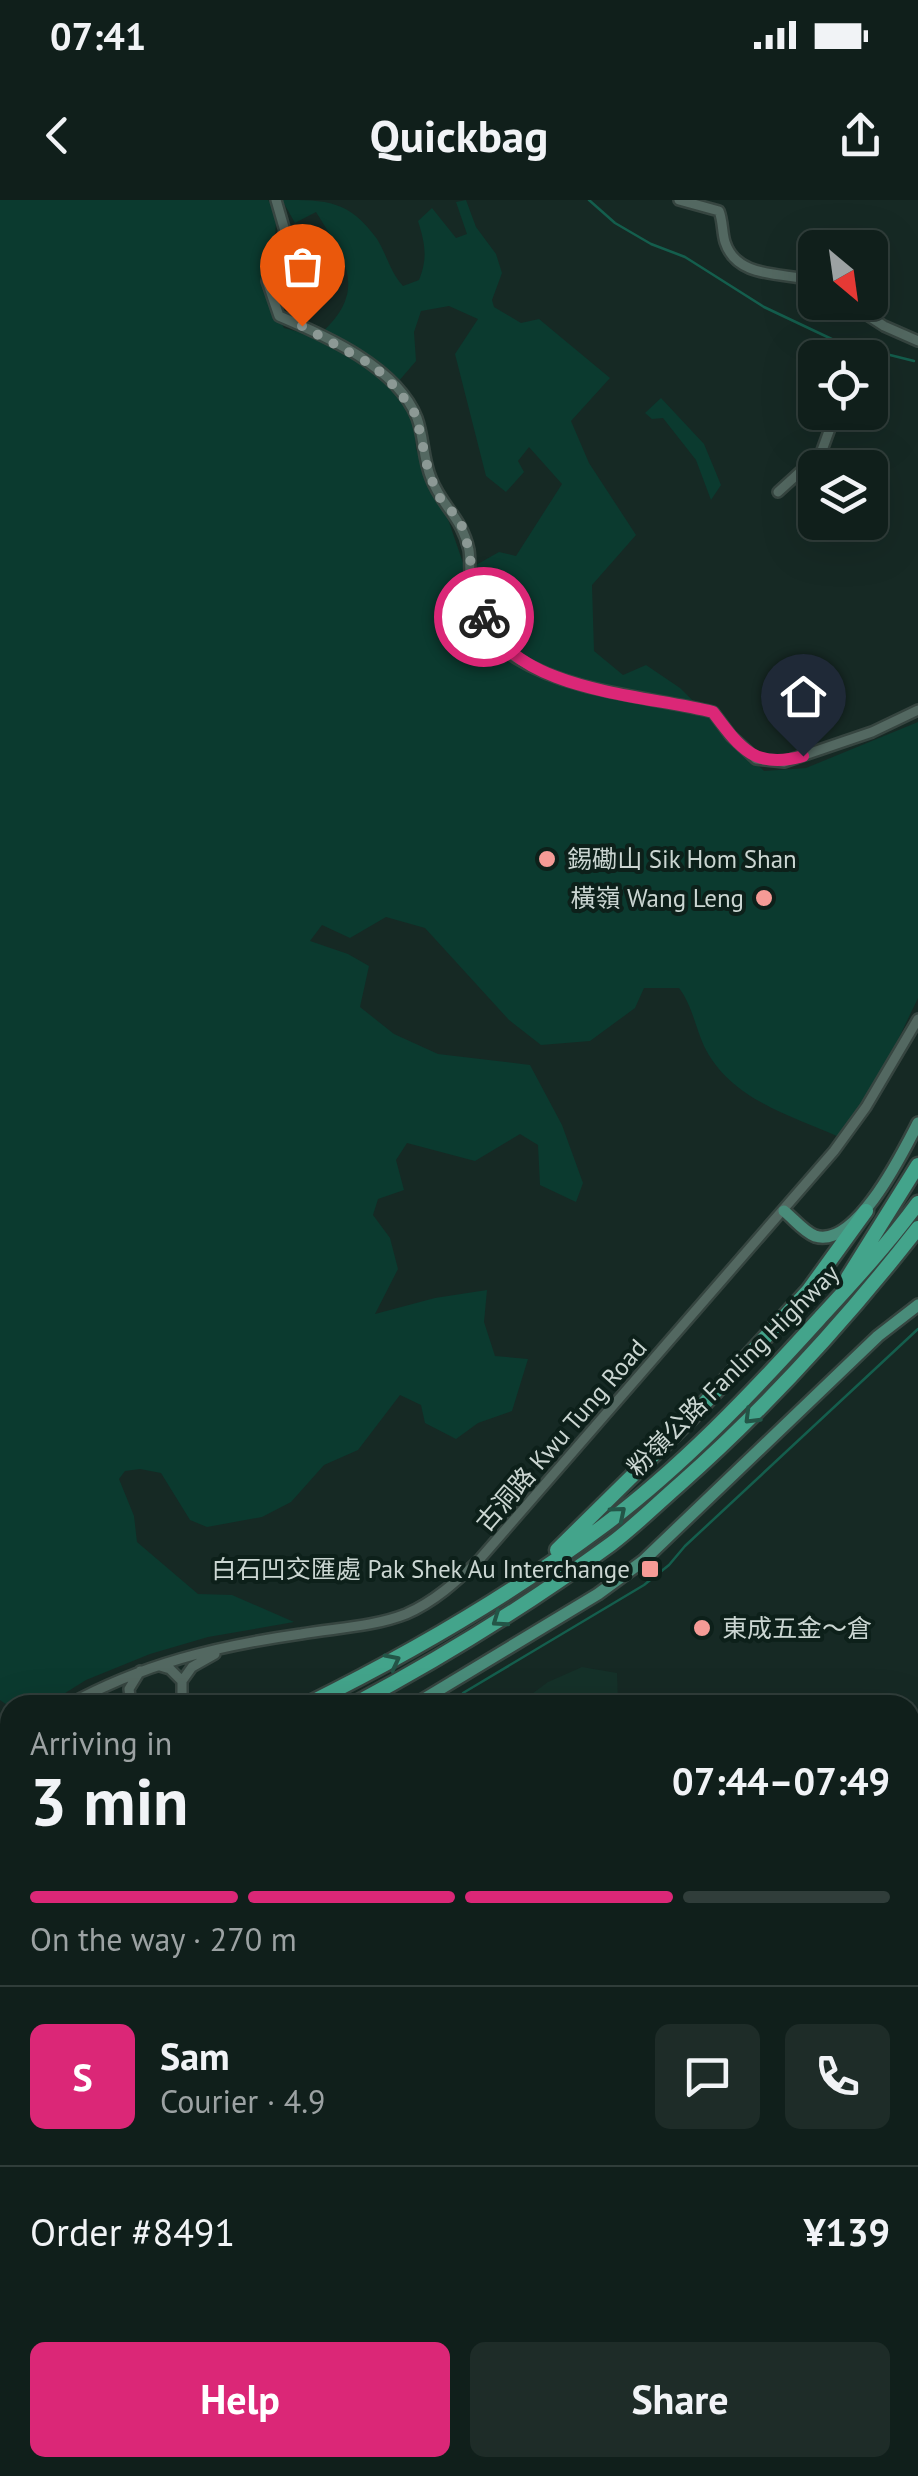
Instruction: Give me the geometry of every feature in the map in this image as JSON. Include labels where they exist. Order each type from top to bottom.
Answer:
[{"type":"highway","points":[[819,1319],[918,1166]]},
{"type":"highway","name":"粉嶺公路 Fanling Highway","points":[[326,1695],[409,1653],[540,1569],[599,1529],[657,1481],[819,1319],[918,1203]]},
{"type":"highway","points":[[540,1569],[690,1419],[808,1290],[866,1211]]},
{"type":"highway","name":"粉嶺公路 Fanling Highway","points":[[371,1695],[480,1633],[611,1544],[718,1450],[820,1347],[918,1228]]},
{"type":"highway","points":[[820,1347],[918,1243]]},
{"type":"main road","points":[[784,1211],[813,1236],[827,1237],[838,1232],[866,1211],[918,1123]]},
{"type":"main road","points":[[431,1695],[631,1570],[878,1336],[918,1305]]},
{"type":"street","points":[[276,200],[285,231],[266,281],[279,316],[336,341],[374,366],[416,415],[429,474],[441,500],[460,520],[470,553],[472,588],[493,636],[514,658],[590,688],[713,712],[756,759],[784,762],[872,732],[918,710]]},
{"type":"street","points":[[679,200],[719,211],[726,244],[740,262],[766,274],[798,279]]},
{"type":"street","points":[[875,320],[918,342]]},
{"type":"street","points":[[778,492],[821,453],[829,430]]},
{"type":"street","name":"古洞路 Kwu Tung Road","points":[[87,1695],[145,1668],[236,1645],[392,1619],[434,1598],[479,1560],[784,1211],[866,1106],[918,1019]]},
{"type":"street","points":[[182,1695],[182,1682],[192,1667],[236,1645]]},
{"type":"street","points":[[130,1695],[132,1681],[145,1668],[170,1669],[182,1682]]},
{"type":"street","points":[[116,1680],[125,1695]]},
{"type":"street","points":[[105,1686],[122,1688],[126,1695]]},
{"type":"shaded area","points":[[0,200],[268,200],[276,221],[268,274],[271,303],[284,328],[317,337],[343,306],[348,276],[337,246],[316,212],[295,223],[282,200],[324,202],[357,216],[377,239],[403,286],[419,280],[424,265],[418,221],[432,208],[456,238],[467,234],[456,202],[466,200],[476,227],[496,254],[502,273],[492,300],[494,307],[521,323],[539,319],[610,378],[571,421],[589,463],[636,535],[592,585],[594,651],[623,675],[646,665],[680,688],[764,771],[806,768],[918,722],[918,998],[870,1098],[839,1137],[762,1103],[729,1079],[704,1046],[679,988],[644,988],[635,1008],[590,1041],[541,1045],[509,1020],[425,928],[386,917],[350,938],[322,925],[310,941],[369,966],[360,1007],[394,1034],[438,1054],[530,1065],[562,1125],[583,1183],[576,1202],[540,1185],[538,1145],[520,1134],[475,1161],[407,1143],[396,1160],[404,1190],[378,1199],[373,1215],[390,1238],[398,1269],[375,1314],[435,1298],[487,1290],[484,1322],[495,1356],[528,1359],[512,1411],[478,1423],[456,1439],[425,1423],[421,1405],[400,1395],[358,1450],[324,1465],[291,1502],[262,1517],[207,1527],[190,1520],[161,1473],[125,1471],[119,1479],[134,1516],[137,1542],[198,1594],[232,1595],[294,1622],[208,1637],[150,1654],[86,1680],[62,1695],[0,1695]],"holes":[[[449,306],[478,319],[455,354],[486,476],[506,492],[524,472],[518,461],[529,447],[562,484],[516,556],[499,552],[476,565],[463,563],[416,449],[415,430],[407,409],[392,389],[416,361],[414,332],[421,311]]]},
{"type":"shaded area","points":[[661,398],[704,444],[721,485],[711,500],[696,460],[663,418],[652,419],[645,413]]},
{"type":"shaded area","points":[[582,1667],[617,1673],[618,1695],[530,1695],[548,1682]]},
{"type":"waterway","points":[[589,200],[615,223],[651,244],[685,257],[764,307],[838,342],[914,361]]},
{"type":"waterway","points":[[463,1693],[644,1585],[918,1329]]},
{"type":"way so far","points":[[302,326],[336,341],[374,366],[416,415],[429,474],[441,500],[460,520],[470,553],[472,588],[484,617]]},
{"type":"place","name":"錫磡山 Sik Hom Shan","points":[[547,859]]},
{"type":"place","name":"橫嶺 Wang Leng","points":[[764,898]]},
{"type":"place","name":"白石凹交匯處 Pak Shek Au Interchange","points":[[650,1569]]},
{"type":"place","name":"東成五金～倉","points":[[702,1628]]},
{"type":"route","points":[[484,617],[493,636],[514,658],[590,688],[713,712],[756,759],[784,762],[803,756]]}]
